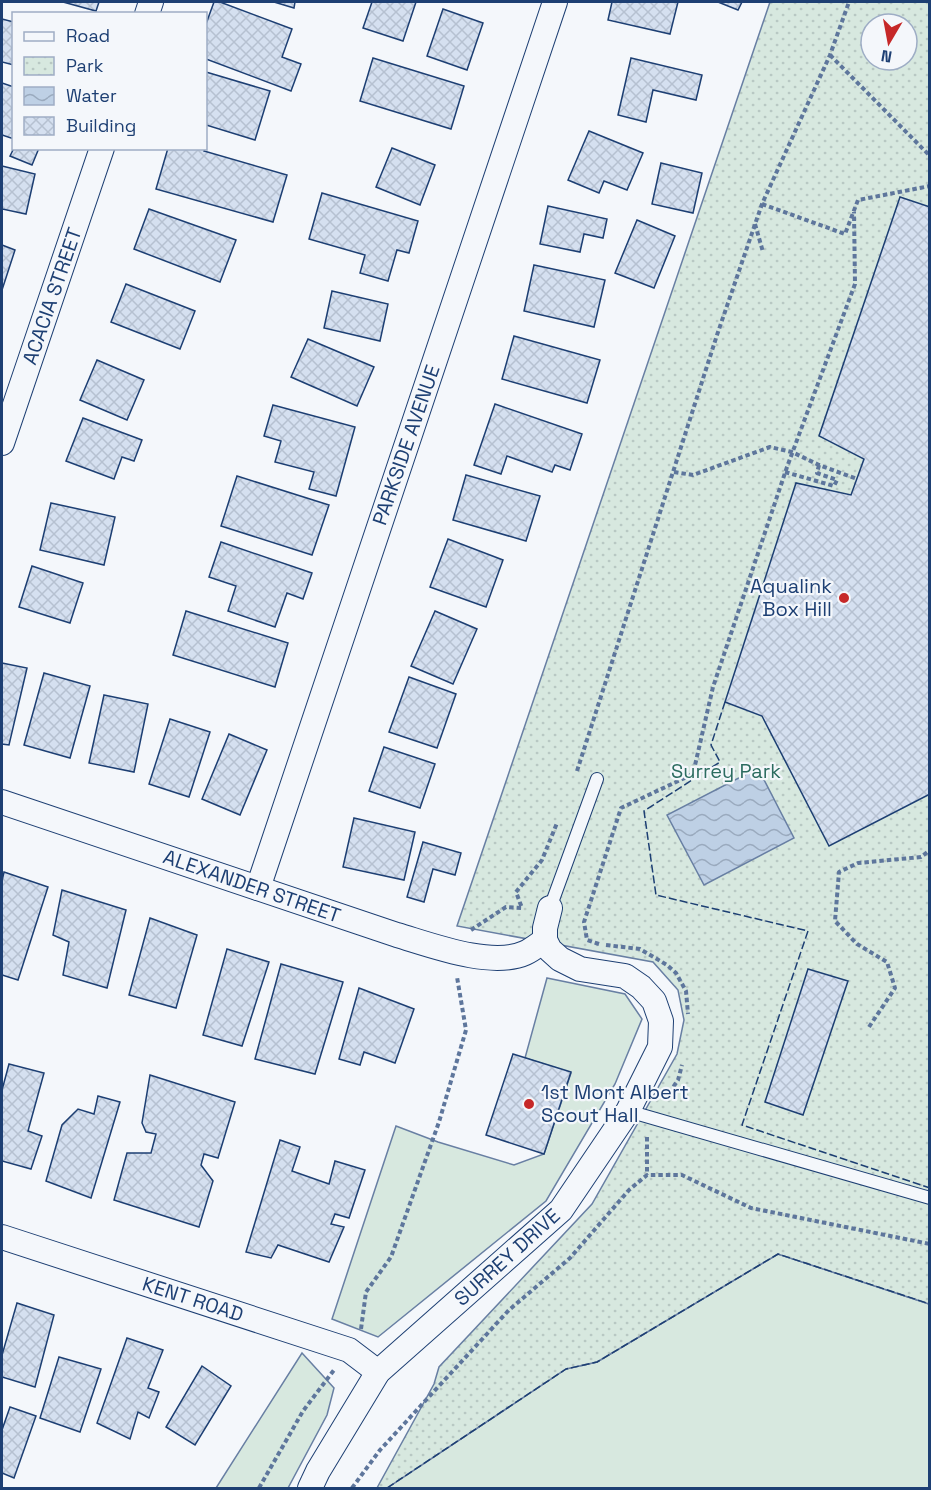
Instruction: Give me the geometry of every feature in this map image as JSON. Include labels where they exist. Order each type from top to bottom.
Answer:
[{"type":"street","name":"PARKSIDE AVENUE","points":[[258,888],[555,2]]},
{"type":"street","name":"ACACIA STREET","points":[[2,444],[101,150]]},
{"type":"street","name":"ALEXANDER STREET","points":[[2,802],[397,935],[455,952],[483,957],[525,954],[545,940]]},
{"type":"street","points":[[545,940],[545,928],[550,909]]},
{"type":"street","name":"SURREY DRIVE","points":[[310,1488],[378,1372],[561,1210],[628,1111],[660,1047],[661,1021],[654,1001],[641,987],[625,976],[580,969],[560,959],[550,950],[545,940]]},
{"type":"street","name":"KENT ROAD","points":[[2,1237],[349,1350],[378,1372]]},
{"type":"lane","points":[[550,909],[597,779]]},
{"type":"lane","points":[[628,1111],[930,1198]]},
{"type":"path","points":[[575,777],[755,223],[830,55],[849,2]]},
{"type":"path","points":[[830,55],[930,156]]},
{"type":"path","points":[[762,204],[845,234],[858,200],[930,186]]},
{"type":"path","points":[[688,1020],[686,991],[676,973],[667,964],[640,949],[598,944],[586,940],[584,922],[621,808],[693,774],[713,687],[792,452],[855,284],[854,212]]},
{"type":"path","points":[[755,223],[763,252]]},
{"type":"path","points":[[673,472],[693,475],[770,447],[792,452],[857,479]]},
{"type":"path","points":[[785,472],[834,486],[837,480],[817,473],[819,465]]},
{"type":"path","points":[[496,912],[506,908],[522,908],[516,892],[542,860],[558,821]]},
{"type":"path","points":[[869,1027],[895,988],[887,962],[857,944],[835,921],[839,872],[858,863],[921,857],[930,850]]},
{"type":"path","points":[[259,1488],[303,1410],[361,1332],[366,1292],[391,1257],[439,1122],[466,1030],[455,952]]},
{"type":"path","points":[[647,1175],[647,1130],[678,1080],[684,1059]]},
{"type":"path","points":[[352,1488],[380,1449],[509,1310],[570,1258],[629,1190],[647,1175],[682,1175],[751,1208],[930,1244]]},
{"type":"green space","name":"Surrey Park","points":[[770,2],[929,2],[929,1304],[778,1254],[597,1362],[566,1369],[387,1488],[377,1488],[434,1384],[439,1367],[592,1204],[677,1054],[684,1020],[678,990],[653,962],[457,926]]},
{"type":"green space","points":[[547,978],[625,994],[642,1019],[615,1084],[546,1201],[378,1337],[332,1319],[396,1126],[438,1142],[514,1165],[544,1154],[571,1073],[525,1058]]},
{"type":"green space","points":[[778,1254],[929,1304],[929,1488],[387,1488],[566,1369],[597,1362]]},
{"type":"green space","points":[[302,1353],[334,1388],[327,1415],[288,1488],[216,1488]]},
{"type":"water","points":[[758,768],[794,838],[704,885],[667,815]]},
{"type":"building","points":[[63,2],[99,2],[96,11]]},
{"type":"building","points":[[214,2],[220,2],[292,29],[282,57],[301,64],[291,91],[207,59],[207,21]]},
{"type":"building","points":[[274,2],[295,2],[294,8]]},
{"type":"building","points":[[372,2],[416,2],[403,41],[363,28]]},
{"type":"building","points":[[612,2],[678,2],[670,34],[608,20]]},
{"type":"building","points":[[718,2],[742,2],[738,10]]},
{"type":"building","points":[[443,9],[483,23],[467,70],[427,56]]},
{"type":"building","points":[[2,19],[12,22],[12,64],[2,62]]},
{"type":"building","points":[[373,58],[464,86],[451,129],[360,101]]},
{"type":"building","points":[[631,58],[702,75],[696,100],[653,90],[646,122],[618,115]]},
{"type":"building","points":[[207,72],[270,91],[255,140],[207,125]]},
{"type":"building","points":[[2,83],[12,86],[12,138],[2,135]]},
{"type":"building","points":[[589,131],[643,153],[627,190],[604,181],[599,193],[568,180]]},
{"type":"building","points":[[392,148],[435,165],[420,205],[376,187]]},
{"type":"building","points":[[13,150],[38,150],[32,165],[10,156]]},
{"type":"building","points":[[167,150],[204,150],[287,175],[273,222],[156,189]]},
{"type":"building","points":[[661,163],[702,173],[693,213],[652,204]]},
{"type":"building","points":[[2,166],[35,174],[26,214],[2,209]]},
{"type":"building","points":[[322,193],[418,221],[409,253],[397,250],[388,281],[360,273],[365,255],[309,239]]},
{"type":"building","name":"Aqualink Box Hill","points":[[900,197],[930,207],[930,794],[829,846],[762,716],[725,702],[796,483],[851,495],[864,459],[819,436]]},
{"type":"building","points":[[548,206],[607,219],[603,238],[584,234],[580,252],[540,244]]},
{"type":"building","points":[[149,209],[236,240],[220,282],[134,249]]},
{"type":"building","points":[[637,220],[675,236],[654,288],[615,273]]},
{"type":"building","points":[[2,245],[15,250],[2,290]]},
{"type":"building","points":[[534,265],[605,280],[594,327],[524,311]]},
{"type":"building","points":[[126,284],[195,311],[180,349],[111,322]]},
{"type":"building","points":[[332,291],[388,304],[380,341],[324,328]]},
{"type":"building","points":[[514,336],[600,360],[587,403],[502,379]]},
{"type":"building","points":[[308,339],[374,367],[357,406],[291,377]]},
{"type":"building","points":[[97,360],[144,380],[127,420],[80,400]]},
{"type":"building","points":[[495,404],[582,434],[570,470],[555,465],[552,472],[507,456],[501,474],[474,465]]},
{"type":"building","points":[[273,405],[355,427],[336,496],[309,489],[314,472],[275,462],[281,441],[264,436]]},
{"type":"building","points":[[83,418],[142,440],[134,461],[122,457],[114,479],[66,461]]},
{"type":"building","points":[[466,475],[540,496],[526,541],[453,520]]},
{"type":"building","points":[[237,476],[329,505],[312,555],[221,526]]},
{"type":"building","points":[[51,503],[115,517],[104,565],[40,550]]},
{"type":"building","points":[[448,539],[503,560],[486,607],[430,587]]},
{"type":"building","points":[[221,542],[312,573],[303,599],[287,593],[275,627],[228,611],[236,586],[209,577]]},
{"type":"building","points":[[32,566],[83,583],[70,623],[19,607]]},
{"type":"building","points":[[186,611],[288,643],[275,687],[173,655]]},
{"type":"building","points":[[435,611],[477,629],[453,684],[411,666]]},
{"type":"building","points":[[2,663],[27,668],[9,745],[2,744]]},
{"type":"building","points":[[44,673],[90,686],[70,758],[24,745]]},
{"type":"building","points":[[409,677],[456,694],[437,748],[389,732]]},
{"type":"building","points":[[104,695],[148,704],[134,772],[89,763]]},
{"type":"building","points":[[170,719],[210,732],[189,797],[149,784]]},
{"type":"building","points":[[229,734],[267,750],[240,815],[202,799]]},
{"type":"building","points":[[384,747],[435,764],[420,808],[369,791]]},
{"type":"building","points":[[354,818],[415,832],[404,880],[343,867]]},
{"type":"building","points":[[423,842],[461,853],[455,875],[433,869],[424,902],[407,897]]},
{"type":"building","points":[[4,872],[48,887],[18,980],[2,975],[2,881]]},
{"type":"building","points":[[62,890],[126,910],[107,988],[63,975],[69,942],[53,935]]},
{"type":"building","points":[[150,918],[197,935],[176,1008],[129,995]]},
{"type":"building","points":[[227,949],[269,962],[242,1046],[203,1035]]},
{"type":"building","points":[[281,964],[343,982],[315,1074],[255,1059]]},
{"type":"building","points":[[808,969],[848,981],[803,1115],[765,1102]]},
{"type":"building","points":[[359,988],[414,1009],[395,1063],[364,1052],[360,1065],[339,1059]]},
{"type":"building","name":"1st Mont Albert Scout Hall","points":[[513,1054],[571,1072],[544,1154],[486,1135]]},
{"type":"building","points":[[9,1064],[44,1073],[28,1131],[42,1136],[31,1169],[2,1161],[2,1090]]},
{"type":"building","points":[[150,1075],[235,1102],[218,1158],[204,1154],[201,1165],[213,1181],[199,1227],[114,1200],[127,1153],[151,1153],[156,1134],[146,1132],[142,1123]]},
{"type":"building","points":[[98,1096],[120,1102],[91,1198],[46,1181],[62,1125],[78,1109],[94,1114]]},
{"type":"building","points":[[280,1140],[300,1147],[292,1171],[329,1184],[335,1161],[365,1170],[349,1218],[335,1214],[331,1224],[344,1227],[329,1262],[278,1245],[271,1258],[246,1252]]},
{"type":"building","points":[[17,1303],[54,1315],[35,1387],[2,1377],[2,1355]]},
{"type":"building","points":[[127,1338],[163,1350],[148,1388],[159,1392],[149,1418],[138,1412],[130,1439],[97,1423]]},
{"type":"building","points":[[59,1357],[101,1369],[80,1432],[40,1418]]},
{"type":"building","points":[[202,1366],[231,1386],[195,1445],[166,1427]]},
{"type":"building","points":[[10,1407],[36,1416],[14,1478],[2,1473],[2,1430]]},
{"type":"fence","points":[[725,702],[711,745],[720,762],[644,811],[656,895],[808,931],[742,1125],[930,1188]]},
{"type":"fence","points":[[387,1488],[566,1369],[597,1362],[778,1254],[930,1304]]},
{"type":"place","name":"Aqualink Box Hill","points":[[844,598]]},
{"type":"place","name":"1st Mont Albert Scout Hall","points":[[529,1104]]}]
